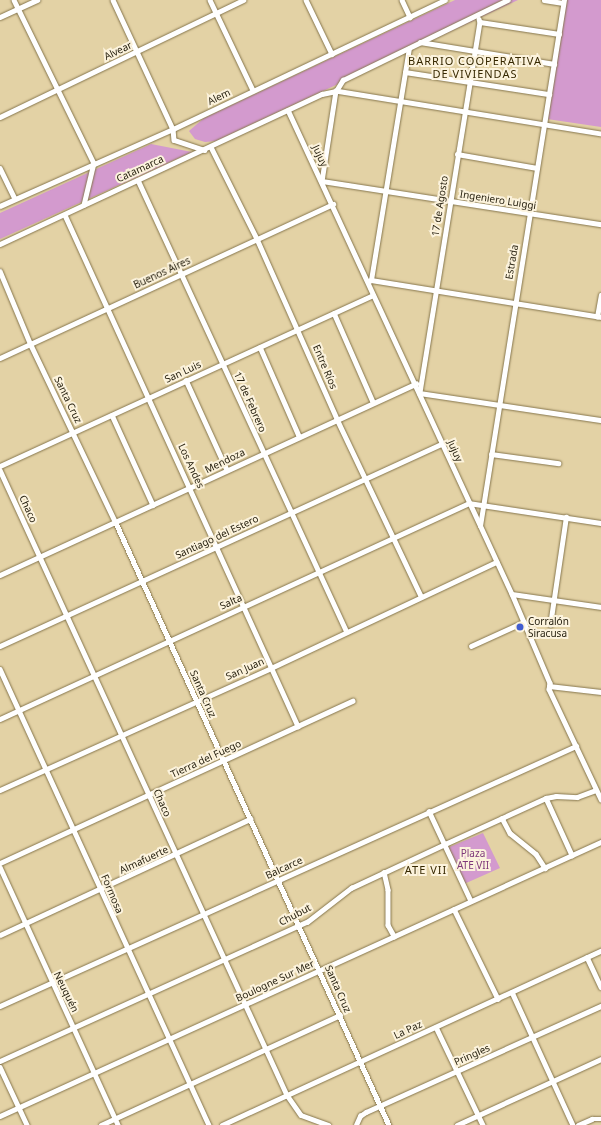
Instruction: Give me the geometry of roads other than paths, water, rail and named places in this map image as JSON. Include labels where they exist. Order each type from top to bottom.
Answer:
[{"type":"street","points":[[14,0],[94,163],[84,206]]},
{"type":"street","points":[[0,17],[37,0]]},
{"type":"street","points":[[113,0],[173,129],[176,142],[204,150]]},
{"type":"street","points":[[210,0],[253,90]]},
{"type":"street","name":"Alvear","points":[[0,117],[59,90],[243,0]]},
{"type":"street","points":[[306,0],[332,54]]},
{"type":"street","points":[[402,0],[410,17]]},
{"type":"street","name":"Alem","points":[[0,206],[173,129],[445,0]]},
{"type":"street","points":[[322,181],[336,91],[344,80],[508,0]]},
{"type":"street","points":[[544,0],[563,2]]},
{"type":"street","name":"Estrada","points":[[480,527],[482,505],[563,2]]},
{"type":"street","points":[[476,16],[480,22],[559,34]]},
{"type":"street","name":"17 de Agosto","points":[[420,393],[435,291],[480,22]]},
{"type":"street","points":[[420,42],[554,64]]},
{"type":"street","points":[[409,49],[370,281],[599,317],[601,295]]},
{"type":"street","points":[[405,72],[549,94]]},
{"type":"street","points":[[336,91],[601,134]]},
{"type":"street","name":"Catamarca","points":[[0,244],[288,110],[336,91]]},
{"type":"street","name":"Jujuy","points":[[288,110],[370,281],[373,295],[416,384],[442,444],[512,594],[549,686],[601,799]]},
{"type":"street","name":"Entre Ríos","points":[[211,147],[258,240],[337,419],[392,538],[421,596]]},
{"type":"street","points":[[458,154],[537,168]]},
{"type":"street","points":[[0,168],[15,199]]},
{"type":"street","name":"17 de Febrero","points":[[138,180],[180,274],[223,363],[262,453],[346,631]]},
{"type":"street","name":"Ingeniero Luiggi","points":[[322,181],[601,224]]},
{"type":"street","name":"Buenos Aires","points":[[0,358],[333,204]]},
{"type":"street","name":"Los Andes","points":[[65,214],[298,726]]},
{"type":"street","name":"Santa Cruz","points":[[0,271],[30,345],[74,432],[116,523],[223,762],[320,970],[389,1125]]},
{"type":"street","name":"San Luis","points":[[0,466],[373,295]]},
{"type":"street","points":[[334,313],[373,402]]},
{"type":"street","points":[[260,347],[300,436]]},
{"type":"street","points":[[186,380],[227,470]]},
{"type":"street","name":"Mendoza","points":[[0,575],[116,523],[373,402],[416,384]]},
{"type":"street","points":[[420,393],[601,420]]},
{"type":"street","points":[[112,415],[153,505]]},
{"type":"street","name":"Santiago del Estero","points":[[0,646],[216,548],[290,512],[442,444]]},
{"type":"street","points":[[491,454],[558,463]]},
{"type":"street","name":"Chaco","points":[[0,470],[203,915],[287,1095],[301,1115],[328,1125]]},
{"type":"street","points":[[469,503],[601,523]]},
{"type":"street","name":"Salta","points":[[0,719],[469,503]]},
{"type":"street","points":[[550,625],[552,600],[566,518]]},
{"type":"street","name":"San Juan","points":[[0,790],[271,668],[346,631],[496,562]]},
{"type":"street","points":[[512,594],[601,608]]},
{"type":"street","points":[[470,646],[524,622]]},
{"type":"street","name":"Formosa","points":[[0,669],[74,828],[126,948],[209,1125]]},
{"type":"street","points":[[549,686],[601,692]]},
{"type":"street","name":"Tierra del Fuego","points":[[0,863],[74,828],[223,762],[353,701]]},
{"type":"street","name":"Balcarce","points":[[0,1006],[429,811],[576,746]]},
{"type":"street","name":"Chubut","points":[[0,1061],[299,925],[313,918],[351,888],[502,818],[546,798],[556,796],[577,797],[596,790]]},
{"type":"street","points":[[546,798],[572,855]]},
{"type":"street","points":[[429,811],[471,901]]},
{"type":"street","points":[[502,818],[514,838],[536,854],[545,868]]},
{"type":"street","name":"Almafuerte","points":[[0,935],[101,890],[250,819]]},
{"type":"street","name":"Boulogne Sur Mer","points":[[0,1116],[601,842]]},
{"type":"street","name":"Neuquén","points":[[0,867],[51,983],[74,1028],[118,1125]]},
{"type":"street","points":[[384,872],[388,890],[388,925],[394,936]]},
{"type":"street","points":[[454,909],[498,999]]},
{"type":"street","name":"La Paz","points":[[222,1125],[601,951]]},
{"type":"street","points":[[587,957],[601,987]]},
{"type":"street","points":[[512,992],[573,1125]]},
{"type":"street","name":"Pringles","points":[[356,1125],[362,1113],[457,1072],[601,1006]]},
{"type":"street","points":[[101,1125],[340,1015]]},
{"type":"street","points":[[436,1027],[483,1125]]},
{"type":"street","points":[[457,1125],[601,1059]]},
{"type":"street","points":[[0,1067],[27,1125]]},
{"type":"street","points":[[578,1125],[592,1119],[601,1119]]},
{"type":"place","name":"Corralón Siracusa","points":[[520,627]]},
{"type":"district","name":"BARRIO COOPERATIVA DE VIVIENDAS","points":[[475,68]]},
{"type":"district","name":"ATE VII","points":[[426,870]]},
{"type":"park label","name":"Plaza ATE VII","points":[[473,858]]}]
